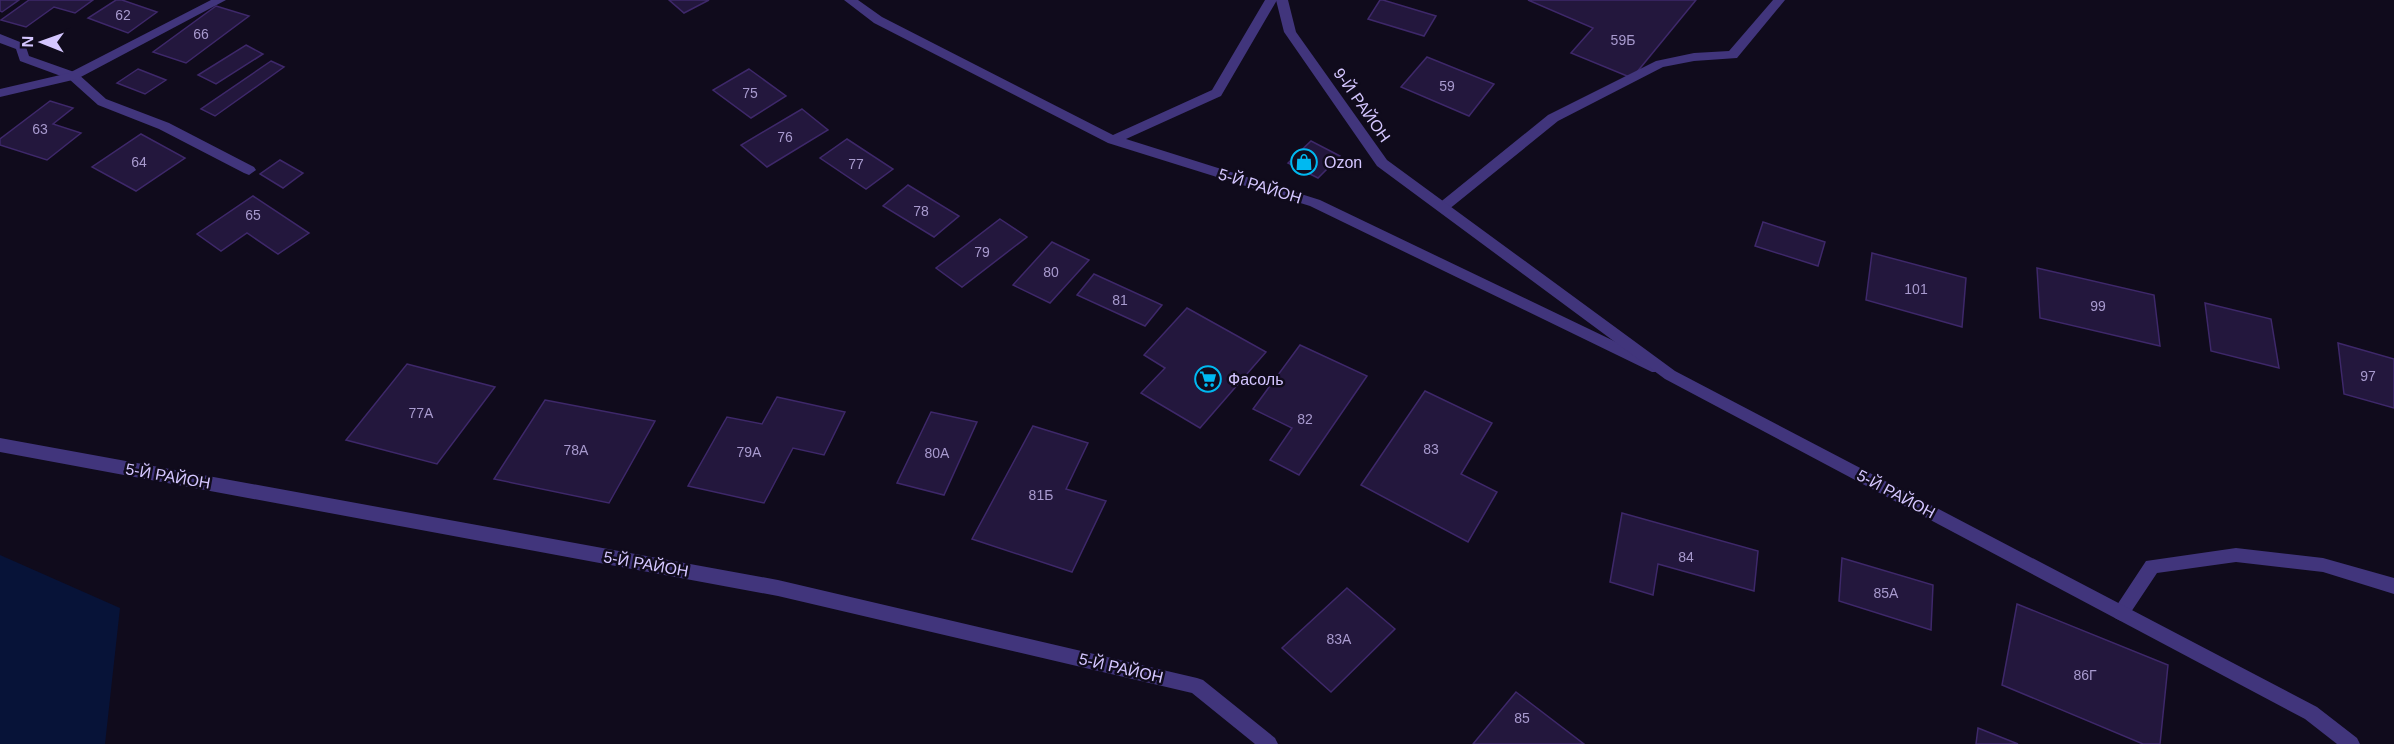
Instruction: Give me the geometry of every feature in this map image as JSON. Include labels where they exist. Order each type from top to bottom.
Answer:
[{"type":"street","points":[[0,93],[73,76],[220,0]]},
{"type":"street","name":"5-Й РАЙОН","points":[[850,0],[878,20],[1113,140],[1315,203],[1670,375],[2311,713],[2351,744]]},
{"type":"street","points":[[1113,140],[1217,93],[1271,0]]},
{"type":"street","name":"9-Й РАЙОН","points":[[1282,0],[1290,32],[1382,163],[1443,207]]},
{"type":"street","points":[[1443,207],[1553,118],[1660,64],[1694,57],[1733,55],[1779,0]]},
{"type":"street","points":[[0,38],[21,47],[24,58],[73,76],[102,102],[164,126],[249,170]]},
{"type":"street","name":"5-Й РАЙОН","points":[[1443,207],[1670,375]]},
{"type":"street","name":"5-Й РАЙОН","points":[[0,445],[778,588],[1197,686],[1269,744]]},
{"type":"street","points":[[2121,613],[2152,566],[2236,555],[2323,565],[2394,586]]},
{"type":"water","points":[[0,555],[120,608],[105,744],[0,744]]},
{"type":"building","points":[[0,0],[19,0],[2,12],[0,11]]},
{"type":"building","points":[[29,0],[93,0],[75,13],[54,7],[26,27],[1,20]]},
{"type":"building","points":[[116,0],[157,12],[128,33],[88,18]]},
{"type":"building","points":[[669,0],[709,0],[684,13]]},
{"type":"building","points":[[1380,0],[1436,16],[1424,36],[1368,19]]},
{"type":"building","points":[[1528,0],[1696,0],[1632,78],[1571,53],[1593,28]]},
{"type":"building","points":[[216,6],[249,16],[186,63],[153,52]]},
{"type":"building","points":[[246,45],[263,54],[216,84],[198,75]]},
{"type":"building","points":[[1427,57],[1494,84],[1469,116],[1401,87]]},
{"type":"building","points":[[271,61],[284,67],[215,116],[201,109]]},
{"type":"building","points":[[138,69],[166,80],[145,94],[117,83]]},
{"type":"building","points":[[749,69],[786,96],[751,118],[713,90]]},
{"type":"building","points":[[50,101],[73,108],[53,124],[81,133],[47,160],[0,145],[0,139]]},
{"type":"building","points":[[802,109],[828,130],[767,167],[741,145]]},
{"type":"building","points":[[141,134],[185,158],[136,191],[92,167]]},
{"type":"building","points":[[847,139],[893,169],[866,189],[820,158]]},
{"type":"building","points":[[1311,141],[1340,156],[1318,178],[1288,163]]},
{"type":"building","points":[[280,160],[303,173],[283,188],[260,174]]},
{"type":"building","points":[[908,185],[959,216],[934,237],[883,206]]},
{"type":"building","points":[[253,196],[309,233],[278,254],[247,233],[221,251],[197,234]]},
{"type":"building","points":[[1000,219],[1027,237],[962,287],[936,268]]},
{"type":"building","points":[[1763,222],[1825,242],[1818,266],[1755,246]]},
{"type":"building","points":[[1052,242],[1089,260],[1050,303],[1013,285]]},
{"type":"building","points":[[1872,253],[1966,278],[1962,327],[1866,300]]},
{"type":"building","points":[[2037,268],[2154,295],[2160,346],[2040,318]]},
{"type":"building","points":[[1094,274],[1162,305],[1145,326],[1077,295]]},
{"type":"building","points":[[2205,303],[2271,319],[2279,368],[2211,351]]},
{"type":"building","points":[[1187,308],[1266,352],[1200,428],[1141,393],[1165,368],[1144,355]]},
{"type":"building","points":[[2338,343],[2394,359],[2394,408],[2344,394]]},
{"type":"building","points":[[1300,345],[1367,376],[1299,475],[1270,460],[1292,428],[1253,409]]},
{"type":"building","points":[[407,364],[495,387],[437,464],[346,440]]},
{"type":"building","points":[[1425,391],[1492,423],[1461,474],[1497,492],[1468,542],[1361,485]]},
{"type":"building","points":[[777,397],[845,412],[824,455],[793,448],[764,503],[688,486],[727,417],[762,424]]},
{"type":"building","points":[[545,400],[655,421],[609,503],[494,479]]},
{"type":"building","points":[[931,412],[977,422],[944,495],[897,483]]},
{"type":"building","points":[[1033,426],[1088,443],[1066,489],[1106,501],[1072,572],[972,539]]},
{"type":"building","points":[[1622,513],[1758,551],[1754,591],[1658,564],[1653,595],[1610,582]]},
{"type":"building","points":[[1842,558],[1933,585],[1931,630],[1839,601]]},
{"type":"building","points":[[1347,588],[1395,629],[1331,692],[1282,648]]},
{"type":"building","points":[[2017,604],[2168,665],[2160,744],[2143,744],[2002,685]]},
{"type":"building","points":[[1516,692],[1584,744],[1473,744]]},
{"type":"building","points":[[1978,728],[2018,744],[1976,744]]},
{"type":"place","name":"Ozon","points":[[1304,162]]},
{"type":"place","name":"Фасоль","points":[[1208,379]]}]
